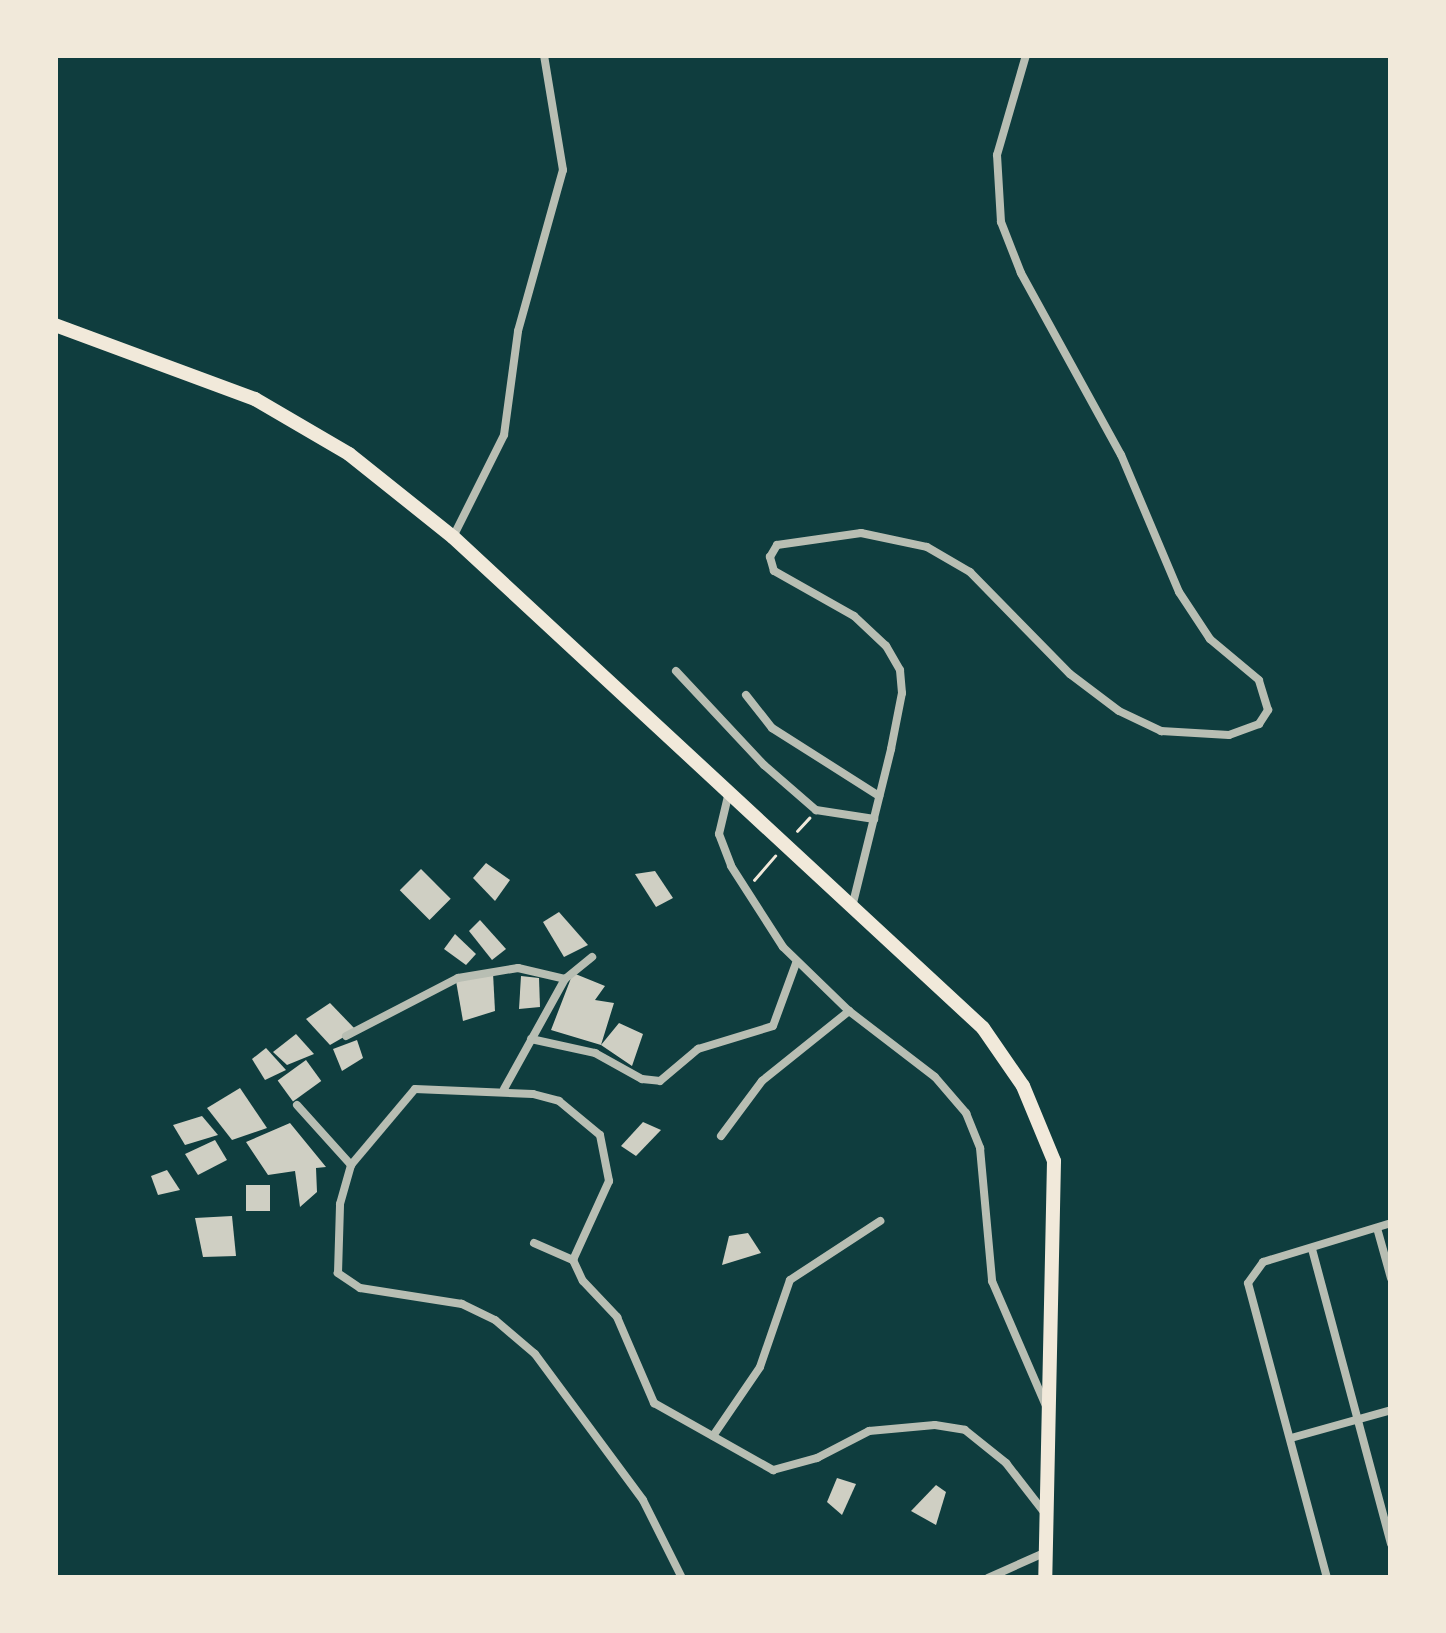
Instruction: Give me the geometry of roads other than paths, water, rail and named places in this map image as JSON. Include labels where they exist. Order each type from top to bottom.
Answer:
[{"type":"highway","points":[[55,325],[303,422],[452,537],[982,1028],[1046,1130],[1057,1192],[1044,1578]]},
{"type":"street","points":[[452,537],[504,435],[518,331],[563,170],[544,55]]},
{"type":"street","points":[[852,907],[902,693],[896,657],[854,616],[774,571],[772,550],[792,538],[861,533],[927,547],[970,572],[1070,674],[1119,711],[1160,731],[1229,735],[1259,724],[1268,710],[1259,680],[1210,639],[1178,592],[1121,454],[1021,273],[1001,222],[997,155],[1026,55]]},
{"type":"street","points":[[676,671],[764,765],[816,810],[874,820]]},
{"type":"street","points":[[746,695],[772,728],[878,796]]},
{"type":"street","points":[[730,791],[718,820],[731,866],[796,963],[849,1011],[935,1077],[966,1113],[980,1148],[992,1281],[1050,1415]]},
{"type":"street","points":[[504,1089],[566,979],[592,957]]},
{"type":"street","points":[[531,1039],[595,1054],[642,1079],[660,1081],[698,1049],[773,1026],[796,963]]},
{"type":"street","points":[[346,1036],[458,978],[518,968],[566,979]]},
{"type":"street","points":[[721,1136],[762,1080],[849,1011]]},
{"type":"street","points":[[573,1260],[609,1181],[600,1134],[559,1101],[504,1089],[415,1089],[351,1165],[336,1260],[346,1283],[462,1304],[494,1320],[535,1354],[643,1500],[682,1578]]},
{"type":"street","points":[[298,1105],[351,1165]]},
{"type":"street","points":[[713,1436],[760,1367],[790,1280],[880,1221]]},
{"type":"street","points":[[1327,1578],[1248,1282],[1256,1266],[1391,1223]]},
{"type":"street","points":[[1377,1228],[1391,1278]]},
{"type":"street","points":[[534,1243],[573,1260],[617,1318],[654,1403],[713,1436],[754,1465],[773,1470],[817,1458],[870,1431],[935,1425],[965,1430],[1006,1463],[1046,1514]]},
{"type":"street","points":[[1312,1250],[1391,1544]]},
{"type":"street","points":[[1291,1438],[1391,1410]]},
{"type":"street","points":[[988,1578],[1044,1553]]}]
